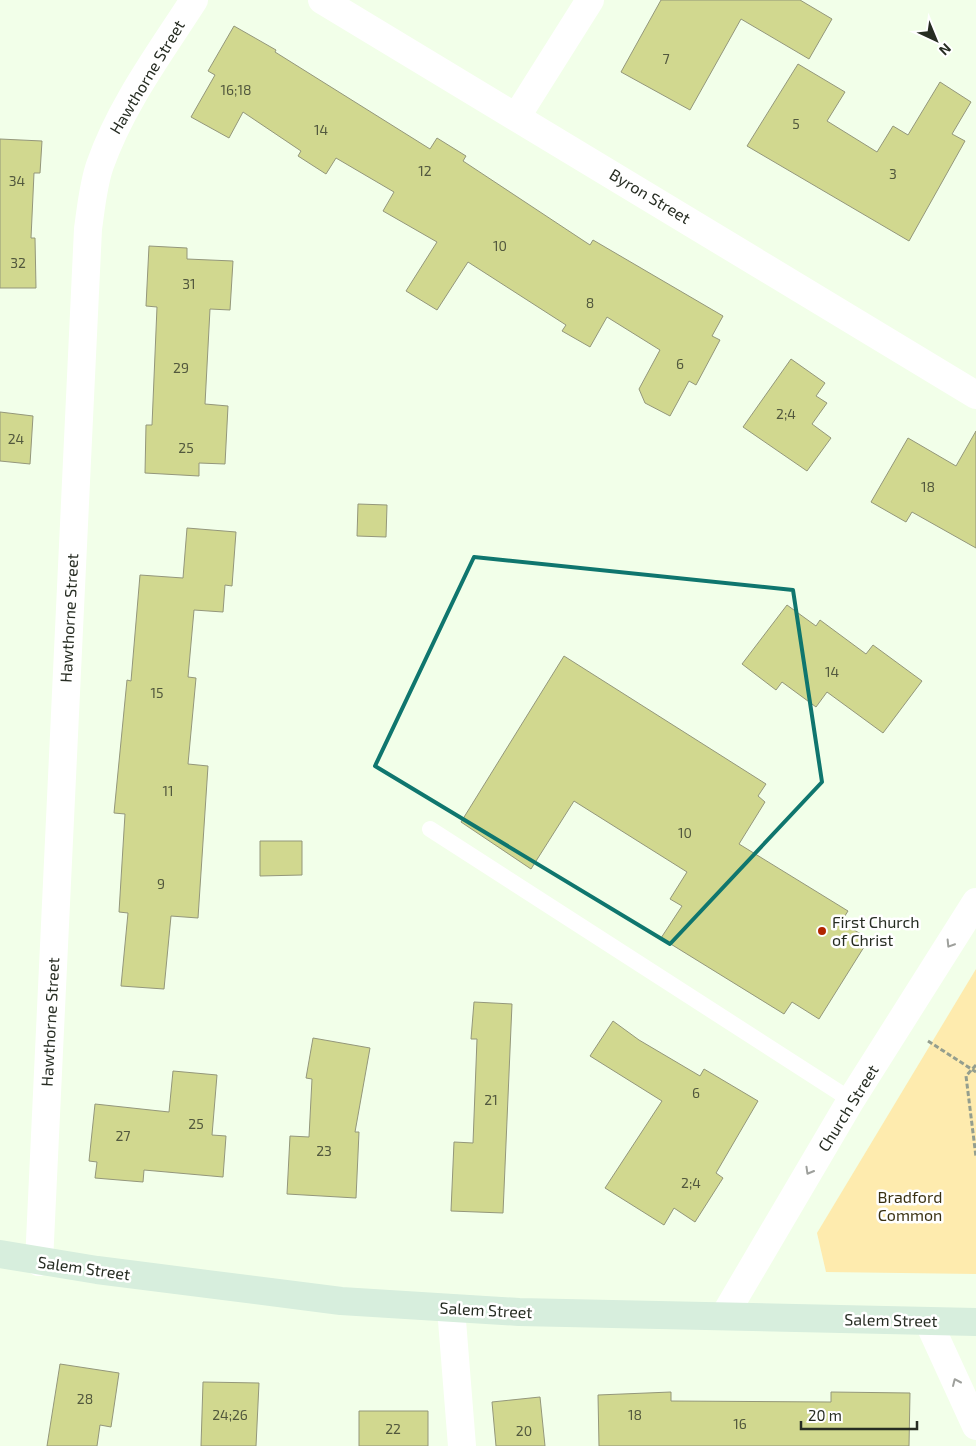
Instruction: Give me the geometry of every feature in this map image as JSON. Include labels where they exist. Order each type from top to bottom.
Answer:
[{"type":"main road","name":"Salem Street","points":[[0,1254],[39,1262],[341,1301],[519,1312],[976,1322]]},
{"type":"street","name":"Hawthorne Street","points":[[39,1262],[88,229],[99,167],[112,134],[127,104],[194,0]]},
{"type":"street","name":"Byron Street","points":[[322,0],[517,116],[976,395]]},
{"type":"street","points":[[517,116],[590,0]]},
{"type":"street","name":"Church Street","points":[[724,1316],[851,1100],[976,902]]},
{"type":"street","points":[[451,1308],[462,1446]]},
{"type":"street","points":[[928,1321],[976,1426]]},
{"type":"lane","points":[[430,828],[851,1100]]},
{"type":"path","points":[[927,1041],[976,1072]]},
{"type":"path","points":[[976,1065],[966,1076],[976,1157]]},
{"type":"highlighted area","points":[[474,557],[793,590],[822,782],[670,944],[375,766]]},
{"type":"green space","name":"Bradford Common","points":[[976,969],[976,1274],[826,1272],[817,1233]]},
{"type":"building","points":[[661,0],[800,0],[832,19],[809,59],[741,19],[690,110],[621,72]]},
{"type":"building","points":[[234,26],[276,50],[275,52],[430,149],[437,138],[466,156],[463,161],[590,245],[593,240],[723,316],[712,336],[720,340],[696,385],[689,381],[670,416],[645,403],[639,389],[660,350],[607,317],[590,347],[562,331],[566,325],[468,262],[437,310],[406,291],[437,242],[383,211],[394,192],[336,158],[326,174],[298,156],[301,151],[243,112],[229,138],[191,117],[215,75],[208,71]]},
{"type":"building","points":[[798,64],[845,92],[827,121],[877,152],[893,126],[908,135],[940,82],[971,102],[952,134],[965,141],[909,241],[747,146]]},
{"type":"building","points":[[0,139],[42,141],[40,173],[34,173],[31,238],[35,238],[36,288],[0,288]]},
{"type":"building","points":[[149,246],[187,248],[187,259],[233,261],[230,310],[210,309],[205,404],[228,406],[225,464],[199,463],[199,476],[145,473],[146,425],[152,425],[157,307],[146,306]]},
{"type":"building","points":[[791,359],[825,383],[816,396],[827,403],[812,424],[831,438],[807,471],[743,427]]},
{"type":"building","points":[[0,412],[33,416],[30,464],[0,461]]},
{"type":"building","points":[[976,431],[976,548],[912,512],[906,522],[871,502],[908,438],[956,466]]},
{"type":"building","points":[[358,504],[387,505],[386,537],[357,536]]},
{"type":"building","points":[[187,528],[236,532],[232,586],[225,585],[223,612],[194,610],[188,677],[196,678],[188,764],[208,766],[198,918],[171,916],[164,989],[121,986],[128,913],[119,912],[125,814],[114,813],[127,680],[131,681],[140,575],[183,578]]},
{"type":"building","points":[[787,605],[816,626],[820,620],[866,654],[873,645],[922,681],[883,733],[827,692],[816,707],[782,682],[776,690],[742,664]]},
{"type":"building","points":[[564,656],[766,784],[758,796],[765,802],[739,844],[848,911],[841,922],[869,939],[819,1019],[792,1002],[784,1014],[661,938],[682,906],[670,899],[687,872],[574,801],[531,869],[461,822]]},
{"type":"building","points":[[260,841],[302,841],[302,875],[260,876]]},
{"type":"building","points":[[474,1002],[512,1004],[503,1213],[451,1211],[454,1142],[473,1143],[477,1039],[471,1039]]},
{"type":"building","points":[[613,1021],[639,1040],[700,1076],[704,1069],[758,1101],[716,1173],[723,1178],[695,1222],[674,1208],[664,1225],[605,1188],[662,1101],[590,1056]]},
{"type":"building","points":[[313,1038],[370,1048],[355,1132],[359,1132],[356,1198],[287,1194],[290,1136],[309,1137],[312,1079],[306,1078]]},
{"type":"building","points":[[173,1071],[217,1075],[212,1135],[226,1136],[223,1177],[144,1170],[143,1182],[95,1178],[97,1162],[89,1161],[95,1104],[169,1112]]},
{"type":"building","points":[[60,1364],[119,1373],[111,1427],[100,1425],[97,1446],[47,1446]]},
{"type":"building","points":[[203,1382],[259,1383],[256,1446],[201,1446]]},
{"type":"building","points":[[671,1392],[671,1401],[831,1402],[831,1392],[910,1393],[909,1446],[599,1446],[598,1395]]},
{"type":"building","points":[[540,1397],[545,1446],[496,1446],[492,1402]]},
{"type":"building","points":[[359,1411],[428,1411],[428,1446],[359,1446]]},
{"type":"place","name":"First Church of Christ","points":[[822,931]]}]
